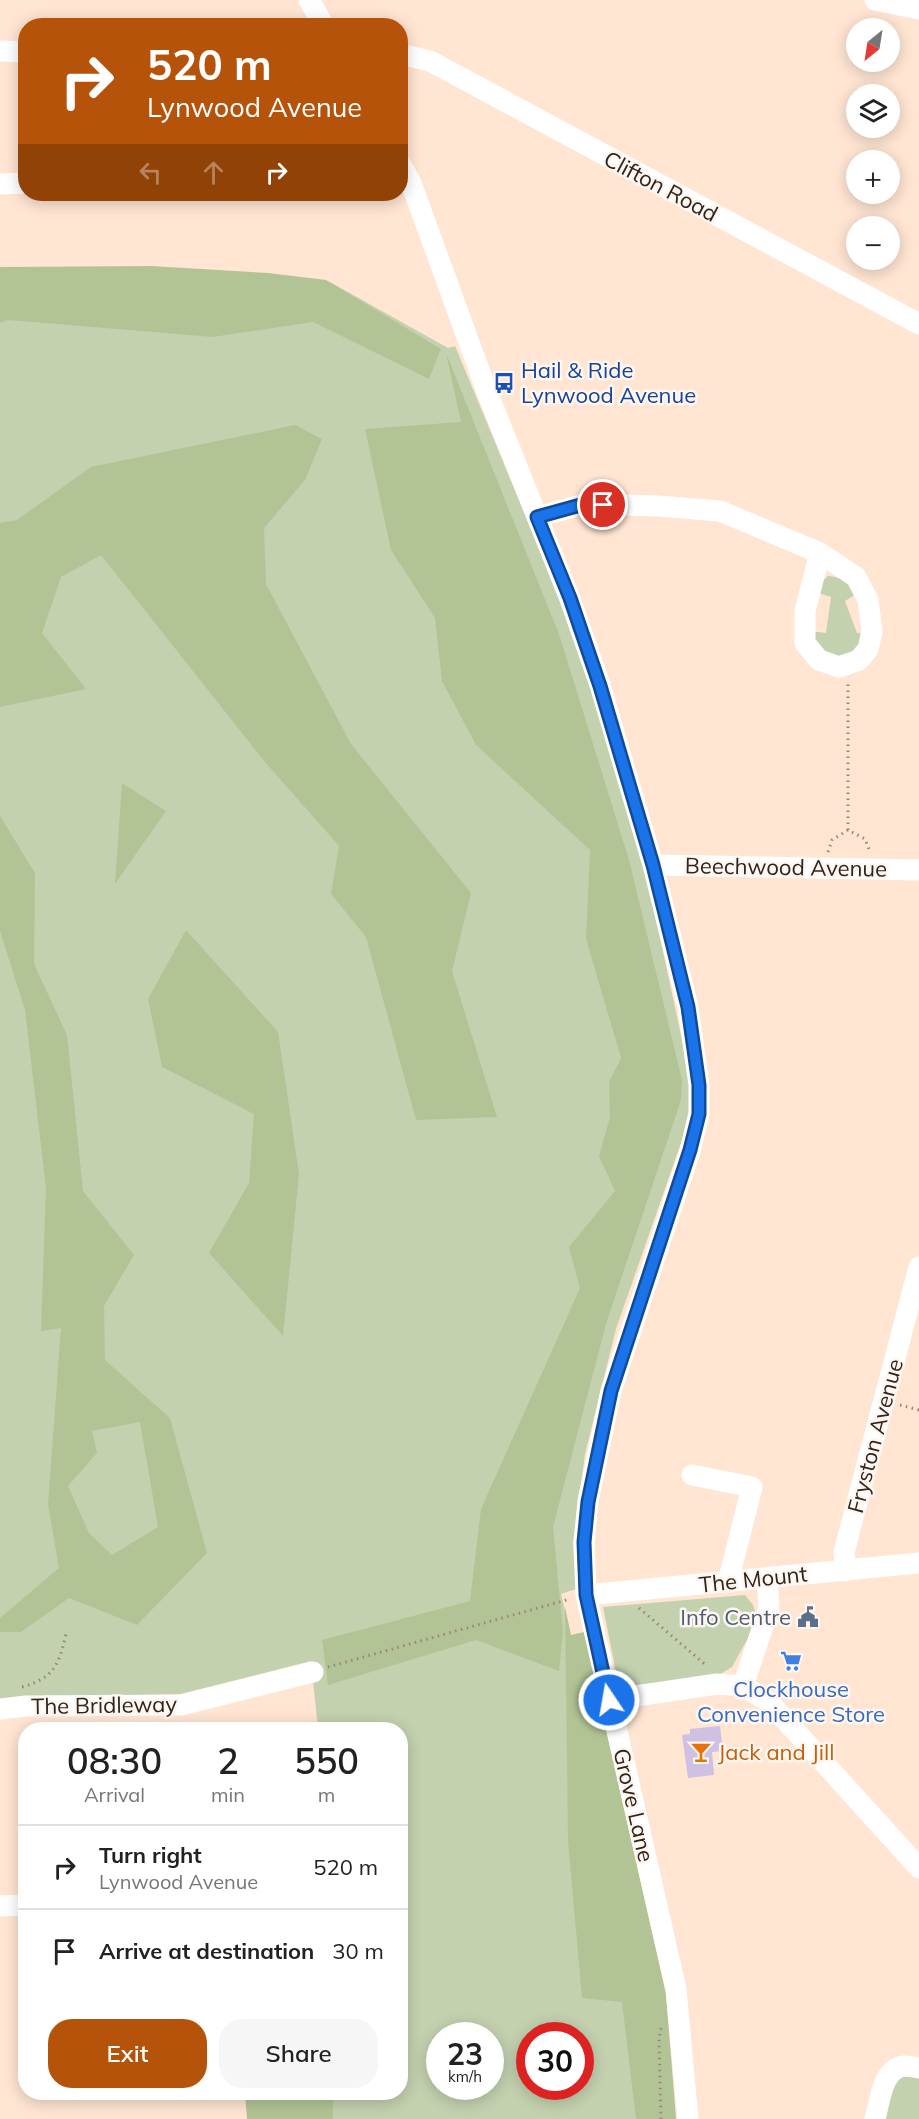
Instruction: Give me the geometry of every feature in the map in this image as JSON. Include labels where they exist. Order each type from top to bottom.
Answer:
[{"type":"street","points":[[309,0],[319,18]]},
{"type":"street","points":[[875,0],[919,9]]},
{"type":"street","points":[[0,51],[18,52]]},
{"type":"street","name":"Clifton Road","points":[[408,56],[430,61],[919,324]]},
{"type":"street","name":"Grove Lane","points":[[408,178],[486,389],[570,598],[600,686],[653,865],[688,1007],[699,1085],[699,1114],[690,1150],[611,1391],[588,1502],[584,1542],[586,1595],[676,1989],[688,2119]]},
{"type":"street","points":[[0,184],[18,183]]},
{"type":"street","points":[[537,517],[584,504],[658,506],[720,511],[820,553],[856,577],[868,600],[872,631],[868,649],[859,660],[839,667],[819,660],[805,643],[805,610],[820,553]]},
{"type":"street","name":"Beechwood Avenue","points":[[653,865],[919,870]]},
{"type":"street","name":"Fryston Avenue","points":[[846,1571],[844,1552],[919,1267]]},
{"type":"street","points":[[692,1475],[752,1487],[728,1582]]},
{"type":"street","name":"The Mount","points":[[586,1595],[919,1563]]},
{"type":"street","points":[[744,1686],[769,1608],[767,1578]]},
{"type":"street","name":"The Bridleway","points":[[0,1709],[26,1706],[181,1705],[312,1672]]},
{"type":"street","points":[[609,1700],[717,1684],[744,1686],[769,1702],[915,1856]]},
{"type":"street","points":[[0,1906],[18,1905]]},
{"type":"street","points":[[875,2119],[886,2079],[892,2071],[904,2066],[919,2068]]},
{"type":"path","points":[[848,664],[848,830]]},
{"type":"path","points":[[827,868],[832,840],[848,830]]},
{"type":"path","points":[[848,830],[865,839],[869,847],[870,869]]},
{"type":"path","points":[[622,1592],[717,1676],[717,1684]]},
{"type":"path","points":[[312,1672],[586,1595]]},
{"type":"path","points":[[18,1688],[40,1682],[53,1670],[61,1654],[66,1634]]},
{"type":"green space","points":[[151,266],[268,273],[326,280],[441,349],[429,379],[313,322],[213,337],[8,320],[0,323],[0,267]]},
{"type":"green space","points":[[185,269],[330,282],[448,348],[455,346],[576,631],[645,868],[688,1068],[692,1096],[683,1137],[616,1329],[585,1454],[573,1544],[576,1589],[561,1594],[571,1635],[646,2119],[333,2119],[334,2100],[408,2100],[408,1722],[317,1722],[311,1661],[181,1694],[26,1698],[0,1702],[0,271]]},
{"type":"green space","points":[[446,353],[559,634],[629,860],[682,1080],[681,1100],[606,1324],[553,1527],[563,1632],[559,1671],[476,1640],[328,1685],[322,1640],[470,1601],[481,1509],[580,1288],[569,1247],[615,1191],[599,1156],[610,1117],[609,1082],[621,1058],[586,939],[590,850],[476,745],[442,681],[435,618],[391,550],[365,429],[461,422]]},
{"type":"green space","points":[[295,425],[322,439],[305,480],[264,528],[266,584],[351,744],[471,893],[452,971],[497,1117],[416,1120],[366,937],[331,894],[339,846],[265,762],[101,555],[61,577],[42,633],[86,689],[0,707],[0,523],[17,520],[91,467]]},
{"type":"green space","points":[[828,576],[846,581],[858,593],[845,601],[857,633],[865,634],[858,648],[844,657],[823,654],[810,631],[826,633],[831,597],[815,592],[818,585]]},
{"type":"green space","points":[[122,783],[166,811],[115,884]]},
{"type":"green space","points":[[0,816],[35,873],[34,964],[67,1035],[83,1191],[134,1255],[104,1306],[105,1360],[170,1418],[207,1553],[137,1625],[69,1598],[21,1632],[0,1632],[0,1618],[59,1568],[48,1504],[61,1328],[41,1331],[46,1188],[25,1010],[0,931]],"holes":[[[140,1422],[158,1527],[112,1555],[89,1533],[68,1486],[97,1453],[92,1431]]]},
{"type":"green space","points":[[186,930],[278,1032],[299,1174],[283,1336],[209,1253],[249,1183],[254,1114],[162,1067],[148,999]]},
{"type":"green space","points":[[745,1595],[753,1605],[756,1615],[753,1629],[732,1667],[717,1676],[619,1687],[603,1607]]},
{"type":"green space","points":[[565,1607],[571,1635],[584,1632],[666,1994],[676,2119],[636,2119],[622,2002],[582,1998],[568,1841]]},
{"type":"green space","points":[[919,2075],[919,2119],[879,2119],[895,2076]]},
{"type":"green space","points":[[246,2100],[334,2100],[333,2119],[247,2119]]},
{"type":"building","name":"Jack and Jill","points":[[720,1726],[723,1751],[712,1752],[714,1775],[688,1778],[682,1735],[690,1734],[690,1729]]},
{"type":"place","name":"Hail & Ride Lynwood Avenue","points":[[504,383]]},
{"type":"place","name":"Info Centre","points":[[808,1617]]},
{"type":"place","name":"Clockhouse Convenience Store","points":[[791,1661]]},
{"type":"place","name":"Jack and Jill","points":[[701,1752]]},
{"type":"route","points":[[603,505],[584,504],[537,517],[570,598],[600,686],[653,865],[688,1007],[699,1085],[699,1114],[690,1150],[611,1391],[588,1502],[584,1542],[586,1595],[609,1700]]}]
